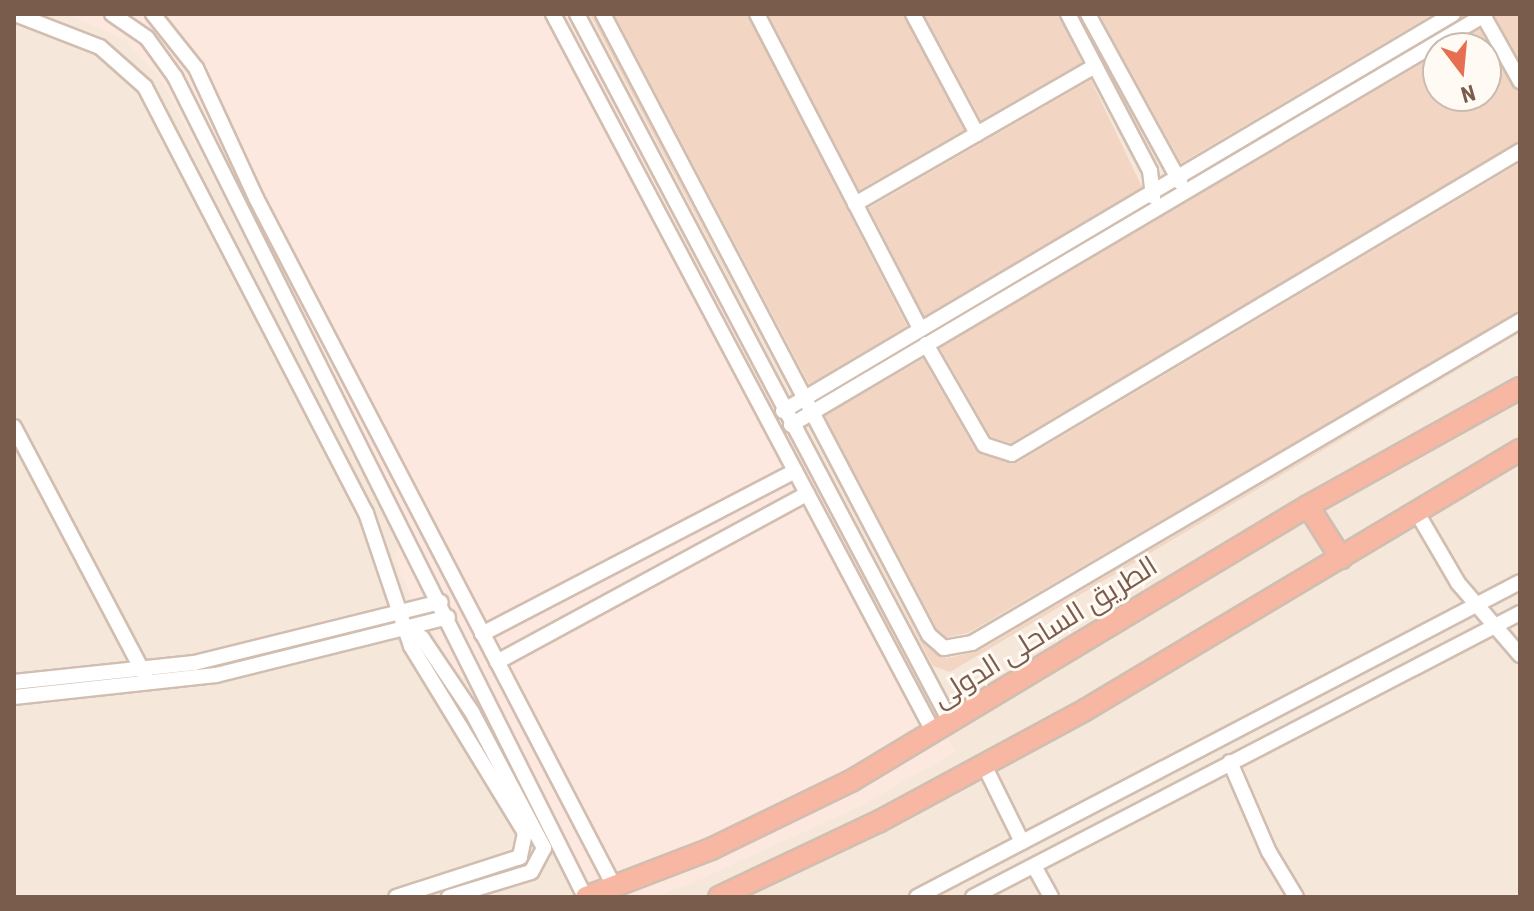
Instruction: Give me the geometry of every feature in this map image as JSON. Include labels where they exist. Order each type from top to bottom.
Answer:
[{"type":"highway","name":"الطريق الساحلى الدولى","points":[[586,897],[726,842],[942,728],[1308,506],[1520,388]]},
{"type":"highway","points":[[729,895],[984,765],[1341,558],[1520,450]]},
{"type":"highway","points":[[1308,506],[1341,558]]},
{"type":"street","points":[[15,14],[100,47],[145,87],[366,513],[411,646],[525,833],[524,852]]},
{"type":"street","points":[[112,14],[163,56],[242,221],[418,555],[586,897]]},
{"type":"street","points":[[153,14],[196,68],[256,198],[614,886]]},
{"type":"street","points":[[553,14],[807,494],[942,728]]},
{"type":"street","points":[[577,14],[791,425],[942,728]]},
{"type":"street","points":[[603,14],[929,635],[954,651],[1520,321]]},
{"type":"street","points":[[757,14],[920,329]]},
{"type":"street","points":[[913,14],[977,134]]},
{"type":"street","points":[[1068,14],[1150,171],[1160,208]]},
{"type":"street","points":[[1088,14],[1186,193]]},
{"type":"street","points":[[783,411],[1453,14]]},
{"type":"street","points":[[791,425],[1485,15],[1520,81]]},
{"type":"street","points":[[855,204],[1095,66]]},
{"type":"street","points":[[926,344],[984,445],[1012,454],[1520,151]]},
{"type":"street","points":[[14,427],[141,671],[154,684]]},
{"type":"street","points":[[482,634],[795,471]]},
{"type":"street","points":[[497,662],[807,494]]},
{"type":"street","points":[[1416,511],[1442,560],[1520,655]]},
{"type":"street","points":[[418,555],[436,544]]},
{"type":"street","points":[[917,897],[1520,582]]},
{"type":"street","points":[[14,682],[141,671],[441,602]]},
{"type":"street","points":[[973,897],[1520,613]]},
{"type":"street","points":[[14,697],[154,684],[246,669],[448,617]]},
{"type":"street","points":[[407,627],[422,638],[479,723],[538,828],[543,856],[531,872],[449,897]]},
{"type":"street","points":[[484,688],[505,679]]},
{"type":"street","points":[[1230,762],[1269,852],[1296,897]]},
{"type":"street","points":[[984,765],[1051,897]]},
{"type":"street","points":[[1023,841],[1035,865]]},
{"type":"street","points":[[396,897],[524,852],[543,856]]},
{"type":"shaded area","points":[[14,14],[1520,14],[1520,897],[14,897]]},
{"type":"shaded area","points":[[66,14],[567,14],[956,752],[858,807],[690,884],[654,897],[593,897],[475,686],[456,672],[411,595],[396,562],[400,527],[158,75],[124,39]]},
{"type":"building","points":[[590,14],[593,14],[790,395]]},
{"type":"building","points":[[614,14],[747,14],[907,326],[809,384]]},
{"type":"building","points":[[768,14],[903,14],[964,130],[859,190]]},
{"type":"building","points":[[924,14],[1058,14],[1082,62],[981,120]]},
{"type":"building","points":[[1099,14],[1433,14],[1181,163]]},
{"type":"building","points":[[1496,14],[1520,14],[1520,61],[1495,17]]},
{"type":"building","points":[[1422,63],[1422,112],[1502,112],[1502,63],[1520,91],[1520,141],[1011,443],[991,437],[940,348]]},
{"type":"building","points":[[1091,80],[1142,187],[924,316],[869,208]]},
{"type":"building","points":[[1520,163],[1520,311],[968,633],[947,637],[937,629],[825,416],[923,359],[976,451],[1017,463]]},
{"type":"building","points":[[1520,333],[950,672],[933,666],[807,427],[920,640],[946,658],[977,652]]}]
